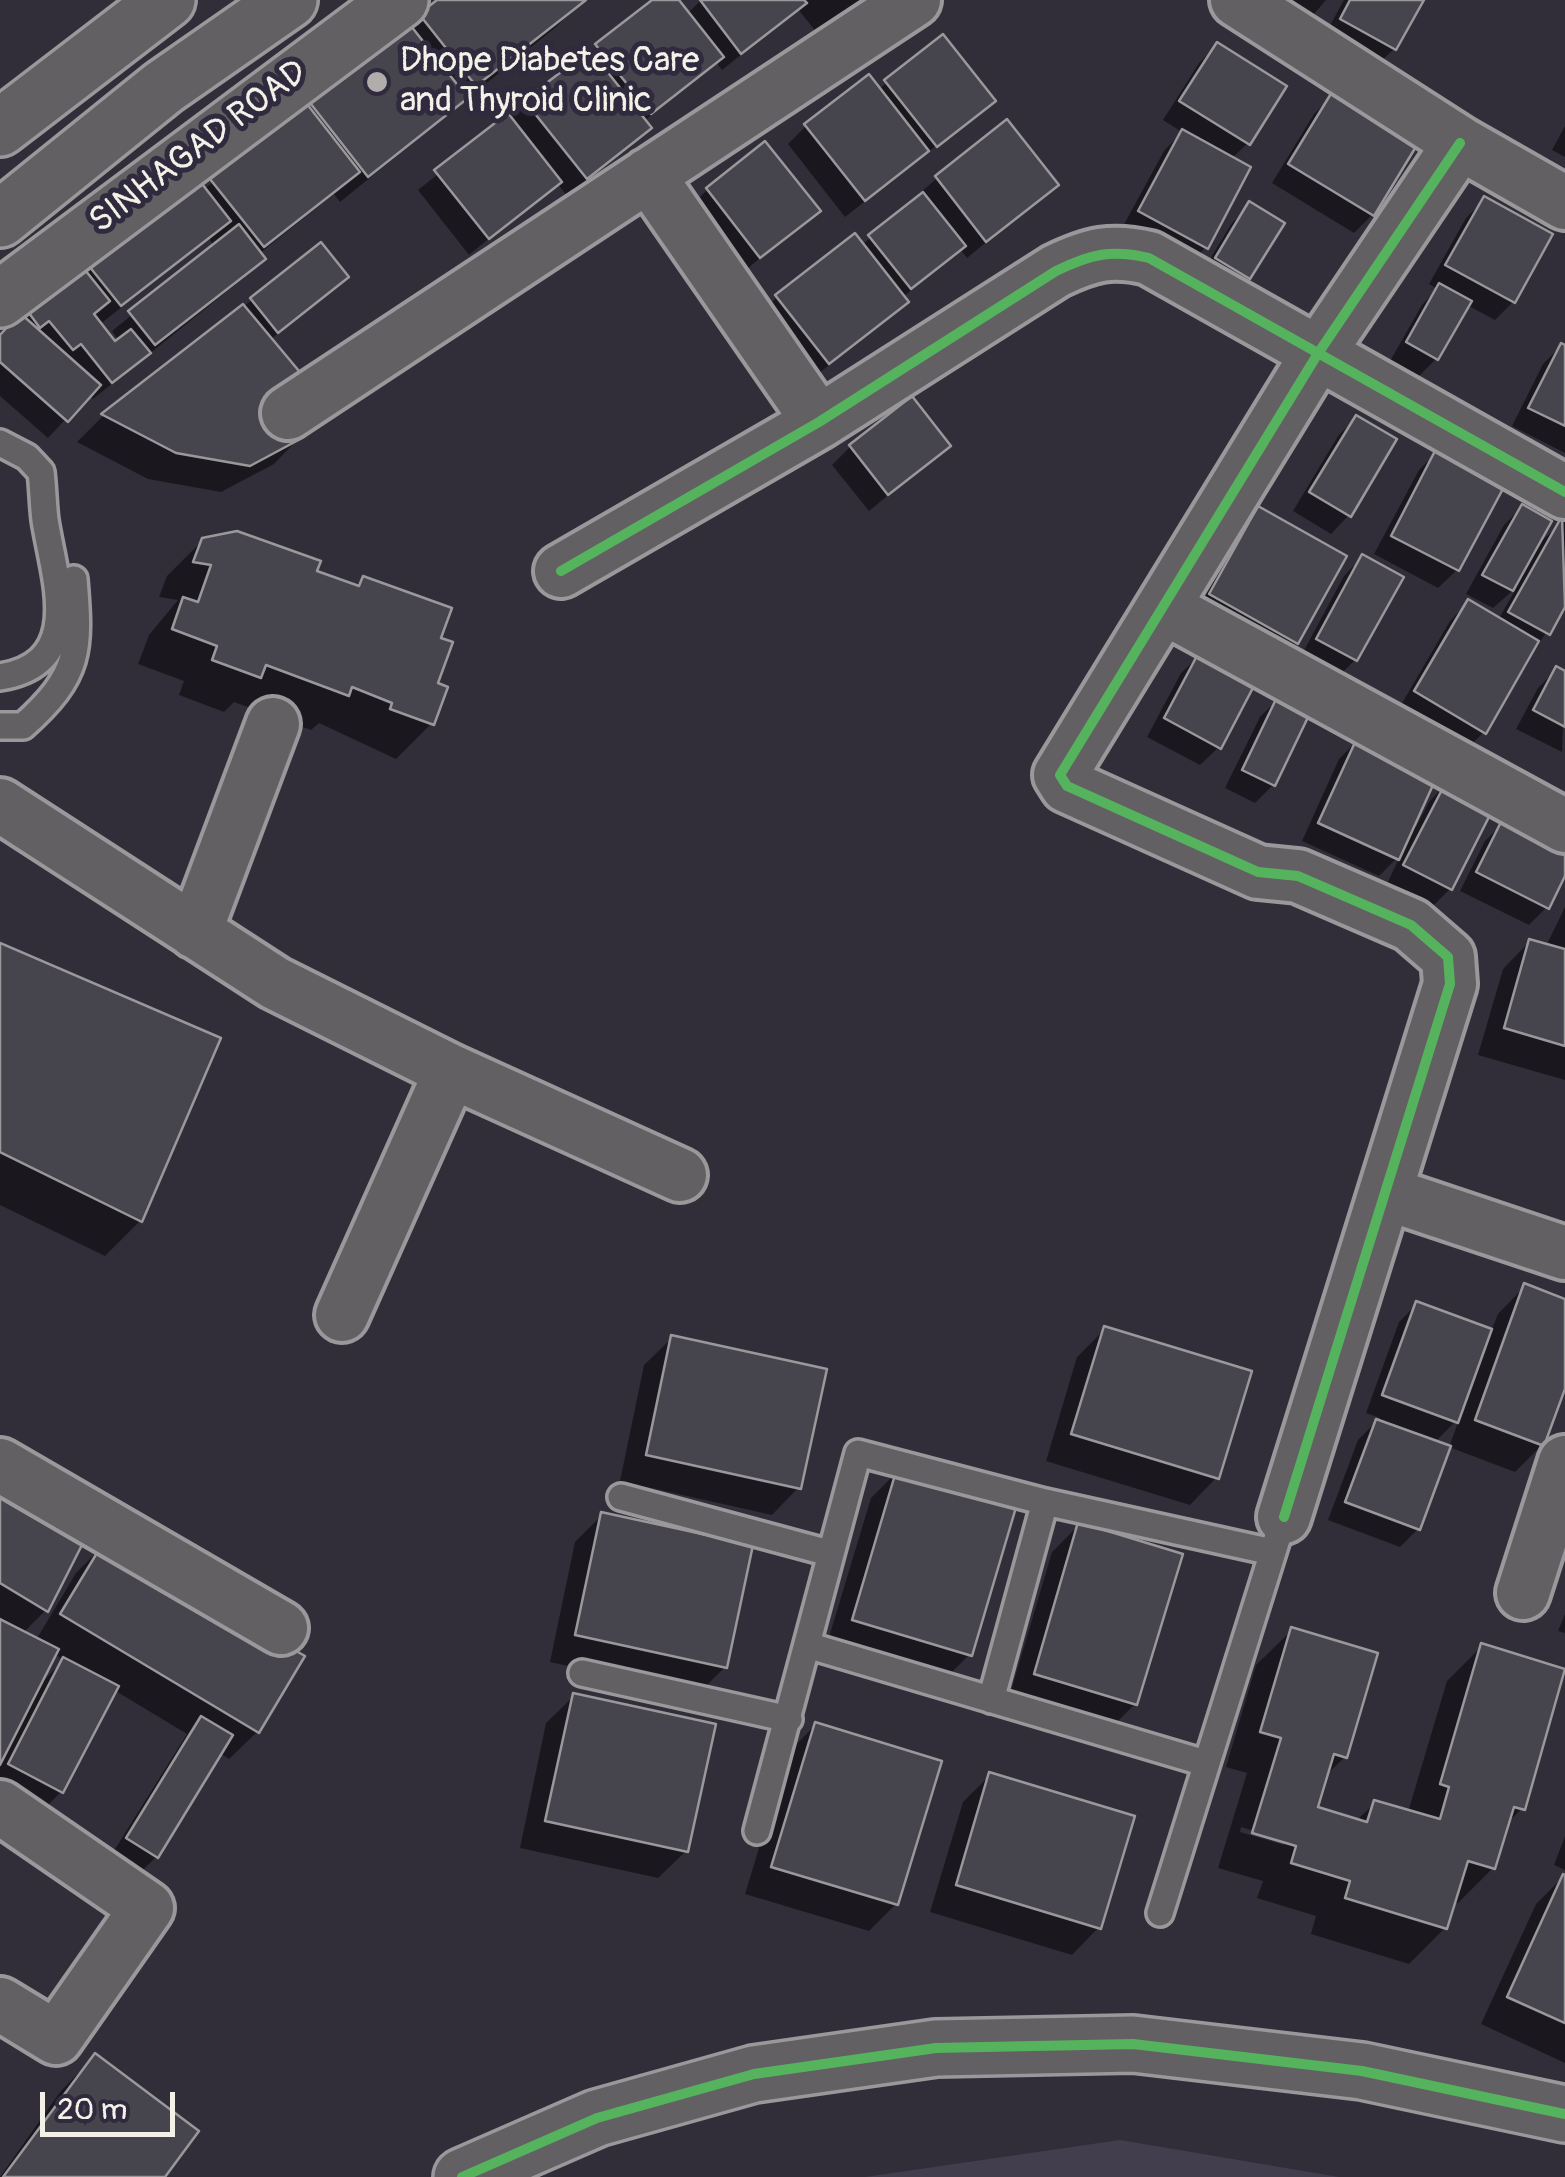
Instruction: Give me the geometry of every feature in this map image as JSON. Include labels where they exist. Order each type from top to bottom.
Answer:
[{"type":"main road","points":[[0,178],[238,0]]},
{"type":"main road","points":[[0,219],[164,87],[289,0]]},
{"type":"main road","name":"SINHAGAD ROAD","points":[[0,299],[400,0]]},
{"type":"main road","points":[[0,128],[143,7]]},
{"type":"main road","points":[[462,2177],[597,2118],[754,2074],[936,2048],[1133,2044],[1362,2072],[1565,2114]]},
{"type":"street","points":[[288,413],[914,0]]},
{"type":"street","points":[[1237,0],[1460,143],[1565,203]]},
{"type":"street","points":[[1278,1535],[1450,984],[1448,957],[1411,925],[1298,876],[1258,872],[1067,786],[1060,775],[1317,354],[1460,143]]},
{"type":"street","points":[[648,175],[819,422]]},
{"type":"street","points":[[561,572],[819,422],[1056,271],[1115,250],[1150,258],[1565,492]]},
{"type":"street","points":[[1165,608],[1565,826]]},
{"type":"street","points":[[195,932],[273,724]]},
{"type":"street","points":[[0,806],[275,982],[451,1070],[680,1175]]},
{"type":"street","points":[[342,1315],[451,1070]]},
{"type":"street","points":[[1385,1193],[1565,1253]]},
{"type":"street","points":[[1523,1594],[1565,1462]]},
{"type":"street","points":[[0,1465],[281,1628]]},
{"type":"street","points":[[0,1806],[147,1908],[56,2038],[0,2004]]},
{"type":"lane","points":[[0,443],[28,457],[42,472],[45,519],[57,576],[58,634],[44,656],[18,674],[0,678]]},
{"type":"lane","points":[[0,726],[23,726],[56,696],[79,645],[74,578],[64,538],[45,519]]},
{"type":"lane","points":[[757,1831],[789,1720],[828,1552],[858,1454],[1045,1502],[1278,1535],[1160,1913]]},
{"type":"lane","points":[[621,1497],[828,1552]]},
{"type":"lane","points":[[991,1700],[1045,1502]]},
{"type":"lane","points":[[807,1645],[1205,1763]]},
{"type":"lane","points":[[582,1674],[789,1720]]},
{"type":"shaded area","points":[[1120,2140],[1339,2177],[865,2177]]},
{"type":"building","points":[[437,0],[586,0],[476,86],[419,14]]},
{"type":"building","points":[[652,0],[679,0],[724,57],[651,114],[595,44]]},
{"type":"building","points":[[700,0],[804,0],[807,3],[741,54]]},
{"type":"building","points":[[1350,0],[1424,0],[1396,50],[1340,19]]},
{"type":"building","points":[[407,21],[468,98],[368,177],[307,99]]},
{"type":"building","points":[[943,34],[996,101],[937,147],[884,80]]},
{"type":"building","points":[[1217,42],[1287,86],[1250,145],[1179,101]]},
{"type":"building","points":[[590,50],[652,128],[587,179],[524,100]]},
{"type":"building","points":[[869,74],[929,151],[865,201],[804,124]]},
{"type":"building","points":[[1332,92],[1417,145],[1374,216],[1288,164]]},
{"type":"building","points":[[307,104],[360,172],[264,247],[210,179]]},
{"type":"building","points":[[508,113],[562,182],[489,239],[434,170]]},
{"type":"building","points":[[1007,119],[1059,185],[986,242],[935,176]]},
{"type":"building","points":[[1182,129],[1251,167],[1208,249],[1138,211]]},
{"type":"building","points":[[765,141],[821,211],[760,258],[706,188]]},
{"type":"building","points":[[199,180],[231,221],[121,306],[89,266]]},
{"type":"building","points":[[923,192],[966,246],[911,289],[868,235]]},
{"type":"building","points":[[1484,196],[1553,234],[1515,303],[1445,265]]},
{"type":"building","points":[[1249,201],[1285,223],[1250,279],[1215,258]]},
{"type":"building","points":[[239,224],[266,259],[155,345],[128,311]]},
{"type":"building","points":[[855,233],[909,302],[829,364],[775,295]]},
{"type":"building","points":[[321,242],[349,277],[278,333],[250,298]]},
{"type":"building","points":[[81,265],[110,301],[94,314],[115,341],[131,329],[151,353],[112,383],[81,344],[73,350],[49,321],[40,328],[26,309]]},
{"type":"building","points":[[1439,283],[1472,301],[1438,360],[1406,342]]},
{"type":"building","points":[[243,304],[304,377],[273,401],[304,437],[250,466],[176,453],[101,414]]},
{"type":"building","points":[[20,313],[101,385],[68,422],[0,362],[0,335]]},
{"type":"building","points":[[1561,343],[1565,345],[1565,426],[1528,408]]},
{"type":"building","points":[[912,396],[951,446],[888,495],[849,445]]},
{"type":"building","points":[[1356,415],[1397,439],[1351,517],[1309,492]]},
{"type":"building","points":[[1436,449],[1505,485],[1459,571],[1391,536]]},
{"type":"building","points":[[1522,504],[1552,521],[1513,591],[1482,575]]},
{"type":"building","points":[[1258,506],[1347,556],[1298,644],[1209,594]]},
{"type":"building","points":[[1562,516],[1565,607],[1550,635],[1508,612]]},
{"type":"building","points":[[237,531],[321,561],[317,571],[359,586],[363,576],[452,608],[441,638],[453,642],[438,683],[448,687],[434,725],[390,709],[392,703],[352,687],[349,696],[266,665],[261,678],[212,660],[217,646],[172,629],[183,597],[198,602],[211,565],[193,562],[202,538]]},
{"type":"building","points":[[1362,554],[1404,577],[1357,661],[1316,639]]},
{"type":"building","points":[[1468,599],[1539,641],[1486,734],[1414,691]]},
{"type":"building","points":[[1199,652],[1256,682],[1221,749],[1164,718]]},
{"type":"building","points":[[1556,666],[1565,671],[1565,727],[1533,710]]},
{"type":"building","points":[[1278,695],[1311,711],[1275,786],[1242,770]]},
{"type":"building","points":[[1357,738],[1438,774],[1399,860],[1318,823]]},
{"type":"building","points":[[1447,780],[1495,805],[1452,890],[1403,865]]},
{"type":"building","points":[[1502,820],[1565,850],[1565,876],[1549,909],[1476,872]]},
{"type":"building","points":[[1529,939],[1565,949],[1565,1046],[1504,1028]]},
{"type":"building","points":[[0,943],[221,1038],[142,1222],[0,1152]]},
{"type":"building","points":[[1524,1283],[1565,1299],[1565,1389],[1544,1446],[1475,1420]]},
{"type":"building","points":[[1416,1301],[1492,1329],[1458,1423],[1382,1395]]},
{"type":"building","points":[[1104,1326],[1252,1371],[1219,1479],[1071,1434]]},
{"type":"building","points":[[671,1335],[827,1369],[801,1489],[646,1455]]},
{"type":"building","points":[[1376,1419],[1451,1446],[1420,1530],[1345,1502]]},
{"type":"building","points":[[897,1468],[1017,1504],[972,1656],[852,1620]]},
{"type":"building","points":[[0,1494],[84,1541],[48,1612],[0,1583]]},
{"type":"building","points":[[601,1512],[753,1545],[727,1668],[575,1635]]},
{"type":"building","points":[[1078,1522],[1183,1554],[1137,1705],[1034,1674]]},
{"type":"building","points":[[103,1543],[305,1656],[259,1733],[60,1614]]},
{"type":"building","points":[[0,1619],[59,1649],[0,1765]]},
{"type":"building","points":[[1291,1627],[1378,1653],[1347,1758],[1334,1754],[1318,1807],[1367,1822],[1374,1800],[1440,1819],[1449,1787],[1440,1784],[1481,1643],[1565,1669],[1525,1810],[1514,1807],[1495,1869],[1468,1861],[1447,1929],[1345,1898],[1350,1881],[1291,1863],[1296,1846],[1252,1833],[1281,1738],[1260,1732]]},
{"type":"building","points":[[63,1657],[119,1686],[63,1793],[8,1764]]},
{"type":"building","points":[[573,1693],[716,1724],[688,1852],[545,1821]]},
{"type":"building","points":[[201,1716],[233,1735],[158,1858],[126,1838]]},
{"type":"building","points":[[815,1722],[942,1761],[898,1905],[771,1867]]},
{"type":"building","points":[[989,1772],[1135,1816],[1101,1929],[956,1885]]},
{"type":"building","points":[[1565,1875],[1565,2023],[1507,1997]]},
{"type":"building","points":[[95,2053],[199,2131],[165,2177],[3,2177]]},
{"type":"cycle path","points":[[1284,1517],[1450,984],[1448,957],[1411,925],[1298,876],[1258,872],[1067,786],[1060,775],[1317,355],[1460,143]]},
{"type":"cycle path","points":[[561,571],[819,422],[1056,271],[1091,257],[1113,254],[1149,258],[1565,492]]},
{"type":"cycle path","points":[[462,2177],[597,2118],[754,2074],[936,2048],[1133,2044],[1362,2071],[1565,2114]]},
{"type":"place","name":"Dhope Diabetes Care and Thyroid Clinic","points":[[377,82]]}]
